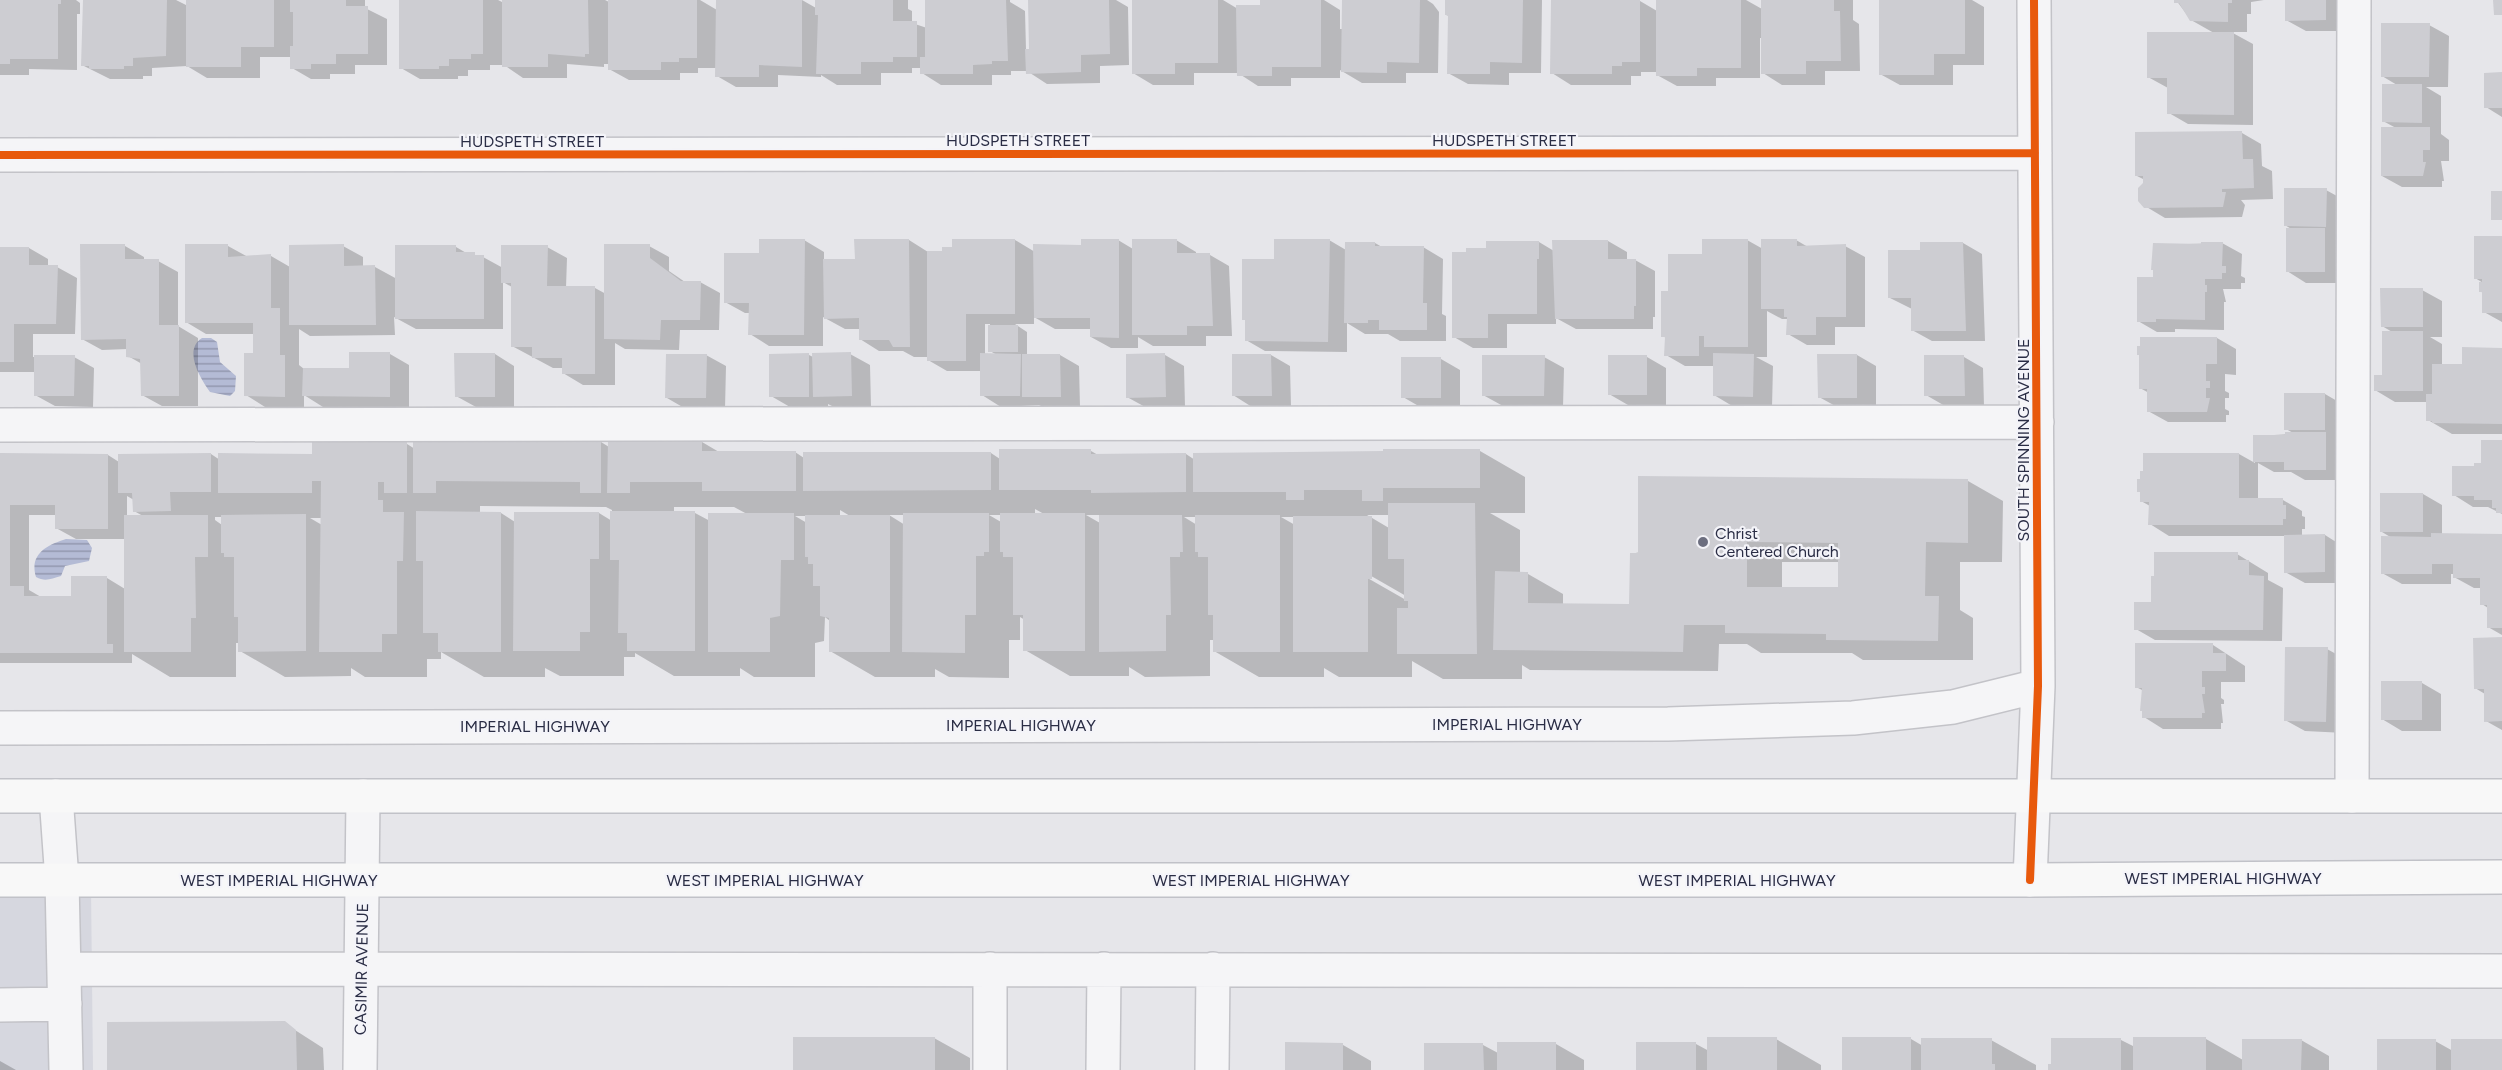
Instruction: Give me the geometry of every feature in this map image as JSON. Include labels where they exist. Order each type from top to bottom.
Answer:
[{"type":"main road","points":[[0,796],[2502,796]]},
{"type":"main road","name":"WEST IMPERIAL HIGHWAY","points":[[0,880],[2030,880],[2502,877]]},
{"type":"street","name":"SOUTH SPINNING AVENUE","points":[[2030,880],[2038,686],[2034,0]]},
{"type":"street","points":[[2352,796],[2354,0]]},
{"type":"street","name":"HUDSPETH STREET","points":[[0,155],[2036,153]]},
{"type":"street","points":[[0,425],[2037,423]]},
{"type":"street","name":"IMPERIAL HIGHWAY","points":[[0,728],[1668,724],[1853,718],[1953,707],[2038,686]]},
{"type":"street","points":[[56,796],[62,880],[66,1070]]},
{"type":"street","name":"CASIMIR AVENUE","points":[[360,1070],[363,796]]},
{"type":"street","points":[[65,969],[2502,971]]},
{"type":"street","points":[[990,969],[990,1070]]},
{"type":"street","points":[[1103,1070],[1104,969]]},
{"type":"street","points":[[1212,1070],[1213,969]]},
{"type":"street","points":[[0,1005],[65,1004]]},
{"type":"shaded area","points":[[0,888],[91,888],[93,1070],[0,1070]]},
{"type":"water","points":[[202,338],[211,338],[217,342],[220,362],[236,376],[235,391],[230,396],[210,392],[198,372],[194,350],[196,343]]},
{"type":"water","points":[[66,539],[87,540],[92,548],[89,561],[65,566],[61,576],[45,580],[36,577],[34,569],[37,556],[52,544]]},
{"type":"building","points":[[0,0],[61,0],[61,4],[58,4],[58,59],[10,59],[10,64],[0,64]]},
{"type":"building","points":[[83,0],[167,0],[166,56],[133,58],[133,66],[124,66],[124,69],[89,69],[89,66],[81,66]]},
{"type":"building","points":[[186,0],[274,0],[274,47],[241,47],[241,67],[186,67]]},
{"type":"building","points":[[290,0],[346,0],[346,6],[368,6],[368,54],[336,54],[336,64],[311,64],[311,69],[290,69],[293,12],[290,12]]},
{"type":"building","points":[[399,0],[483,0],[483,54],[471,54],[471,59],[449,59],[449,66],[439,66],[439,69],[399,69]]},
{"type":"building","points":[[502,0],[588,0],[589,54],[585,54],[585,57],[548,54],[548,67],[502,67]]},
{"type":"building","points":[[608,0],[697,0],[697,58],[679,58],[679,62],[661,62],[661,70],[608,70]]},
{"type":"building","points":[[716,0],[802,0],[802,67],[759,65],[759,77],[715,77]]},
{"type":"building","points":[[815,0],[893,0],[893,21],[917,21],[917,57],[893,57],[893,62],[861,62],[861,74],[816,74],[818,15],[815,15]]},
{"type":"building","points":[[925,0],[1006,0],[1008,61],[992,61],[992,64],[973,65],[973,74],[920,74],[920,57],[925,57]]},
{"type":"building","points":[[1028,0],[1109,0],[1110,54],[1081,55],[1081,72],[1026,74],[1025,49],[1029,49]]},
{"type":"building","points":[[1132,0],[1218,0],[1218,63],[1175,63],[1175,74],[1132,74]]},
{"type":"building","points":[[1260,0],[1321,0],[1321,67],[1272,67],[1272,76],[1237,76],[1236,5],[1260,5]]},
{"type":"building","points":[[1342,0],[1420,0],[1419,63],[1387,62],[1387,73],[1341,72]]},
{"type":"building","points":[[1445,0],[1523,0],[1522,63],[1490,62],[1490,74],[1447,74],[1448,15],[1445,15]]},
{"type":"building","points":[[1551,0],[1640,0],[1640,62],[1622,62],[1622,66],[1612,66],[1612,74],[1550,74]]},
{"type":"building","points":[[1656,0],[1741,0],[1741,68],[1697,68],[1697,76],[1656,76]]},
{"type":"building","points":[[1761,0],[1834,0],[1834,11],[1840,11],[1841,61],[1806,61],[1806,74],[1761,74]]},
{"type":"building","points":[[1879,0],[1965,0],[1965,54],[1934,54],[1934,75],[1879,75]]},
{"type":"building","points":[[2174,0],[2232,0],[2232,3],[2228,3],[2228,22],[2190,21],[2179,3],[2174,3]]},
{"type":"building","points":[[2285,0],[2326,0],[2326,20],[2285,21]]},
{"type":"building","points":[[2493,0],[2502,0],[2502,15],[2494,15]]},
{"type":"building","points":[[2381,23],[2430,23],[2429,77],[2381,77]]},
{"type":"building","points":[[2147,32],[2234,32],[2234,115],[2167,114],[2167,78],[2147,78]]},
{"type":"building","points":[[2502,72],[2502,108],[2484,108],[2484,73]]},
{"type":"building","points":[[2382,84],[2422,84],[2422,123],[2382,122]]},
{"type":"building","points":[[2381,127],[2430,127],[2430,150],[2423,150],[2423,162],[2426,162],[2423,176],[2381,176]]},
{"type":"building","points":[[2242,131],[2243,159],[2253,159],[2254,188],[2222,189],[2222,192],[2226,192],[2223,207],[2144,208],[2138,201],[2138,188],[2143,183],[2143,176],[2135,176],[2135,132]]},
{"type":"building","points":[[2284,188],[2327,188],[2326,227],[2284,226]]},
{"type":"building","points":[[2491,191],[2502,191],[2502,220],[2491,220]]},
{"type":"building","points":[[2286,228],[2325,228],[2325,272],[2286,272]]},
{"type":"building","points":[[2474,236],[2502,236],[2502,313],[2482,313],[2482,292],[2479,292],[2479,282],[2482,282],[2482,279],[2474,279]]},
{"type":"building","points":[[759,239],[805,239],[804,335],[748,335],[749,303],[724,303],[724,253],[759,253]]},
{"type":"building","points":[[854,239],[909,239],[910,347],[893,347],[889,340],[859,340],[859,318],[824,319],[823,259],[855,259]]},
{"type":"building","points":[[952,239],[1015,239],[1015,314],[966,314],[966,361],[927,361],[927,251],[942,251],[942,247],[952,247]]},
{"type":"building","points":[[1081,239],[1119,239],[1119,338],[1090,337],[1090,318],[1034,318],[1033,244],[1081,245]]},
{"type":"building","points":[[1132,239],[1177,239],[1177,253],[1210,253],[1213,326],[1187,326],[1187,335],[1132,335]]},
{"type":"building","points":[[1274,239],[1330,239],[1328,342],[1245,341],[1245,320],[1242,320],[1242,259],[1274,259]]},
{"type":"building","points":[[1702,239],[1748,239],[1748,347],[1704,347],[1704,336],[1699,336],[1699,356],[1664,356],[1665,337],[1661,337],[1661,291],[1668,291],[1668,254],[1702,254]]},
{"type":"building","points":[[1761,239],[1797,239],[1797,246],[1846,244],[1846,317],[1816,317],[1816,335],[1786,335],[1787,317],[1784,317],[1784,309],[1761,309]]},
{"type":"building","points":[[1552,240],[1608,240],[1608,259],[1636,259],[1634,319],[1555,319]]},
{"type":"building","points":[[1486,241],[1539,241],[1537,314],[1488,314],[1488,338],[1452,338],[1452,252],[1466,252],[1466,248],[1486,248]]},
{"type":"building","points":[[1345,242],[1375,242],[1375,246],[1424,246],[1423,303],[1427,303],[1427,330],[1379,330],[1379,320],[1368,320],[1368,323],[1344,323]]},
{"type":"building","points":[[1920,242],[1963,242],[1966,331],[1911,331],[1911,298],[1888,298],[1888,250],[1920,250]]},
{"type":"building","points":[[2201,242],[2223,242],[2222,266],[2226,266],[2226,273],[2222,273],[2222,279],[2205,279],[2207,292],[2205,292],[2205,320],[2156,319],[2156,322],[2137,322],[2137,277],[2153,277],[2153,270],[2151,270],[2153,243],[2201,244]]},
{"type":"building","points":[[80,244],[125,244],[125,259],[159,259],[159,325],[179,325],[179,396],[141,396],[140,359],[126,357],[126,339],[81,340]]},
{"type":"building","points":[[185,244],[228,244],[228,257],[271,254],[271,308],[280,308],[280,355],[285,355],[285,397],[244,396],[244,353],[253,353],[253,323],[185,323]]},
{"type":"building","points":[[344,244],[344,266],[375,265],[376,325],[289,325],[289,245]]},
{"type":"building","points":[[604,244],[650,244],[650,258],[681,281],[701,281],[700,320],[661,320],[660,340],[604,339]]},
{"type":"building","points":[[395,245],[456,245],[456,252],[475,252],[475,255],[484,255],[484,319],[395,319]]},
{"type":"building","points":[[501,245],[548,245],[547,286],[595,286],[595,374],[562,374],[562,358],[532,358],[532,347],[511,347],[511,283],[501,283]]},
{"type":"building","points":[[0,247],[29,247],[29,265],[58,265],[56,324],[14,324],[14,362],[0,362]]},
{"type":"building","points":[[2380,288],[2423,288],[2423,327],[2381,327]]},
{"type":"building","points":[[988,325],[1018,325],[1018,352],[988,352]]},
{"type":"building","points":[[2382,331],[2423,331],[2423,391],[2374,391],[2374,375],[2382,375]]},
{"type":"building","points":[[2140,337],[2217,337],[2217,364],[2206,364],[2206,381],[2210,381],[2210,388],[2206,388],[2206,398],[2210,398],[2207,412],[2147,412],[2147,389],[2139,389],[2137,346],[2140,346]]},
{"type":"building","points":[[2462,347],[2502,348],[2502,424],[2426,421],[2426,394],[2432,394],[2432,364],[2462,364]]},
{"type":"building","points":[[349,352],[390,352],[390,397],[302,396],[303,368],[349,368]]},
{"type":"building","points":[[851,352],[852,396],[813,397],[812,353]]},
{"type":"building","points":[[454,353],[495,353],[495,397],[455,397]]},
{"type":"building","points":[[809,353],[809,397],[769,397],[769,354]]},
{"type":"building","points":[[980,353],[1021,354],[1020,396],[980,396]]},
{"type":"building","points":[[1165,353],[1166,397],[1126,398],[1126,354]]},
{"type":"building","points":[[1713,353],[1754,354],[1753,397],[1713,396]]},
{"type":"building","points":[[666,354],[707,354],[706,398],[665,398]]},
{"type":"building","points":[[1022,354],[1060,354],[1061,397],[1022,397]]},
{"type":"building","points":[[1232,354],[1271,354],[1272,396],[1232,396]]},
{"type":"building","points":[[1817,354],[1857,354],[1857,398],[1818,398]]},
{"type":"building","points":[[34,355],[75,355],[74,396],[34,396]]},
{"type":"building","points":[[1482,355],[1545,355],[1544,396],[1482,396]]},
{"type":"building","points":[[1608,355],[1647,355],[1647,395],[1608,395]]},
{"type":"building","points":[[1924,355],[1964,355],[1965,396],[1924,396]]},
{"type":"building","points":[[1401,357],[1441,357],[1441,398],[1401,398]]},
{"type":"building","points":[[2284,393],[2325,393],[2325,430],[2284,430]]},
{"type":"building","points":[[2285,432],[2326,432],[2326,470],[2284,470],[2284,462],[2253,462],[2253,435],[2285,435]]},
{"type":"building","points":[[2481,440],[2502,440],[2502,513],[2496,513],[2496,508],[2492,508],[2492,500],[2474,500],[2474,496],[2452,496],[2452,466],[2474,466],[2474,463],[2481,463]]},
{"type":"building","points":[[413,441],[601,441],[601,493],[580,493],[580,482],[436,481],[436,493],[413,493]]},
{"type":"building","points":[[608,441],[702,441],[702,451],[796,451],[796,491],[702,491],[702,482],[630,482],[630,493],[607,493]]},
{"type":"building","points":[[312,442],[407,442],[407,493],[384,493],[384,482],[378,482],[378,500],[383,500],[383,512],[404,512],[403,561],[397,561],[397,634],[382,634],[382,652],[319,652],[321,481],[312,481],[312,493],[218,493],[218,453],[312,454]]},
{"type":"building","points":[[999,449],[1091,449],[1091,454],[1186,453],[1186,492],[1091,493],[1091,490],[999,490]]},
{"type":"building","points":[[1383,449],[1480,449],[1480,488],[1383,488],[1383,501],[1362,501],[1362,490],[1304,490],[1304,500],[1286,500],[1286,492],[1193,492],[1193,453],[1383,451]]},
{"type":"building","points":[[803,452],[991,452],[991,490],[803,491]]},
{"type":"building","points":[[0,453],[108,454],[108,529],[55,529],[55,505],[10,505],[10,586],[24,586],[24,596],[71,596],[71,576],[107,576],[107,644],[113,644],[113,653],[0,653]]},
{"type":"building","points":[[211,453],[211,492],[170,492],[171,511],[133,512],[132,493],[118,493],[118,454]]},
{"type":"building","points":[[2143,453],[2239,453],[2239,498],[2283,498],[2283,505],[2286,505],[2286,519],[2283,519],[2283,525],[2148,525],[2149,502],[2140,502],[2140,492],[2137,492],[2137,479],[2140,479],[2140,471],[2143,471]]},
{"type":"building","points":[[1638,476],[1968,479],[1968,543],[1926,542],[1925,596],[1939,596],[1938,641],[1826,640],[1826,634],[1725,633],[1725,625],[1684,625],[1683,652],[1493,650],[1495,571],[1528,572],[1528,603],[1629,604],[1630,553],[1638,553]],"holes":[[[1747,542],[1838,543],[1838,587],[1747,587]]]},
{"type":"building","points":[[2380,493],[2423,493],[2423,532],[2380,532]]},
{"type":"building","points":[[1388,503],[1475,503],[1477,654],[1397,654],[1397,608],[1408,608],[1408,601],[1404,601],[1404,559],[1388,559]]},
{"type":"building","points":[[416,511],[501,512],[501,652],[438,652],[438,633],[423,633],[423,561],[416,561]]},
{"type":"building","points":[[610,511],[695,511],[695,651],[627,651],[627,633],[618,633],[619,560],[610,560]]},
{"type":"building","points":[[514,512],[599,512],[599,559],[590,559],[590,632],[580,632],[580,651],[513,651]]},
{"type":"building","points":[[708,513],[794,513],[794,560],[781,560],[780,616],[770,618],[770,652],[708,652]]},
{"type":"building","points":[[903,513],[989,513],[989,552],[984,552],[984,556],[976,556],[976,615],[965,615],[965,653],[902,652]]},
{"type":"building","points":[[1000,513],[1085,513],[1085,651],[1023,651],[1023,615],[1013,615],[1013,557],[1003,557],[1003,552],[1000,552]]},
{"type":"building","points":[[306,514],[306,651],[238,652],[238,617],[234,617],[234,557],[224,557],[224,553],[221,553],[221,515]]},
{"type":"building","points":[[124,515],[208,515],[208,557],[195,557],[196,618],[191,618],[191,652],[124,652]]},
{"type":"building","points":[[805,515],[890,515],[890,652],[829,652],[829,618],[820,616],[820,586],[813,586],[813,564],[808,564],[808,557],[805,557]]},
{"type":"building","points":[[1099,515],[1182,515],[1183,552],[1180,552],[1180,557],[1170,557],[1171,615],[1166,615],[1166,651],[1099,652]]},
{"type":"building","points":[[1195,515],[1280,515],[1280,652],[1213,652],[1213,615],[1208,615],[1208,557],[1198,557],[1198,552],[1195,552]]},
{"type":"building","points":[[1293,516],[1372,516],[1372,579],[1368,579],[1368,652],[1293,652]]},
{"type":"building","points":[[2431,533],[2502,534],[2502,628],[2487,628],[2487,605],[2480,605],[2480,578],[2453,578],[2453,564],[2432,564],[2432,574],[2381,574],[2381,536],[2431,537]]},
{"type":"building","points":[[2325,534],[2325,572],[2284,573],[2284,535]]},
{"type":"building","points":[[2154,552],[2238,552],[2238,560],[2249,560],[2249,575],[2264,576],[2263,630],[2134,630],[2134,602],[2151,602]]},
{"type":"building","points":[[2502,637],[2502,721],[2484,722],[2484,689],[2474,689],[2473,638]]},
{"type":"building","points":[[2135,643],[2213,643],[2213,653],[2226,653],[2226,671],[2202,671],[2202,687],[2205,687],[2205,694],[2202,694],[2205,713],[2202,713],[2202,718],[2142,718],[2142,711],[2140,711],[2142,688],[2135,688]]},
{"type":"building","points":[[2285,647],[2328,647],[2326,722],[2284,721]]},
{"type":"building","points":[[2381,681],[2422,681],[2422,720],[2381,720]]},
{"type":"building","points":[[285,1021],[296,1030],[297,1070],[107,1070],[107,1022]]},
{"type":"building","points":[[793,1037],[935,1037],[935,1070],[793,1070]]},
{"type":"building","points":[[1707,1037],[1777,1037],[1777,1070],[1707,1070]]},
{"type":"building","points":[[1842,1037],[1911,1037],[1911,1070],[1842,1070]]},
{"type":"building","points":[[2133,1037],[2206,1037],[2206,1070],[2133,1070]]},
{"type":"building","points":[[1921,1038],[1992,1038],[1992,1064],[1995,1064],[1995,1070],[1921,1070]]},
{"type":"building","points":[[2051,1038],[2121,1038],[2121,1070],[2048,1070],[2048,1064],[2051,1064]]},
{"type":"building","points":[[2242,1039],[2302,1039],[2301,1070],[2242,1070]]},
{"type":"building","points":[[2377,1039],[2436,1039],[2436,1070],[2377,1070]]},
{"type":"building","points":[[2451,1039],[2502,1039],[2502,1070],[2451,1070]]},
{"type":"building","points":[[1285,1042],[1343,1043],[1343,1070],[1285,1070]]},
{"type":"building","points":[[1497,1042],[1556,1042],[1556,1070],[1497,1070]]},
{"type":"building","points":[[1636,1042],[1696,1042],[1696,1070],[1636,1070]]},
{"type":"building","points":[[1424,1043],[1483,1043],[1484,1070],[1424,1070]]},
{"type":"cycle path","points":[[2030,880],[2038,686],[2034,0]]},
{"type":"cycle path","points":[[0,155],[2035,153]]},
{"type":"place","name":"Christ Centered Church","points":[[1703,542]]}]
